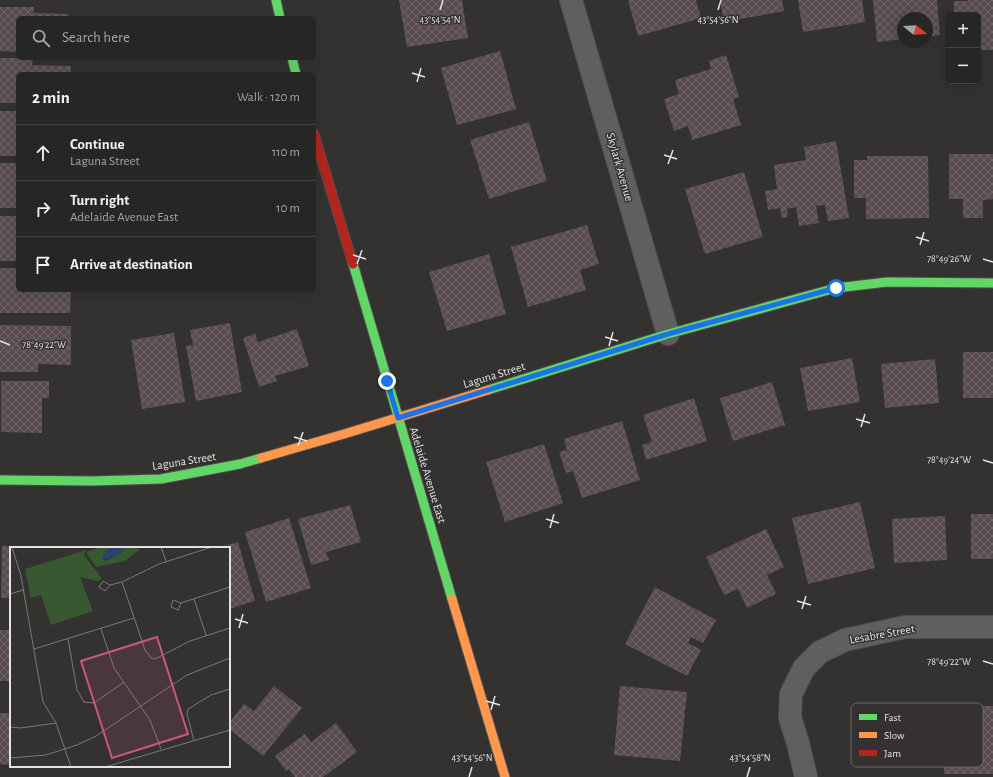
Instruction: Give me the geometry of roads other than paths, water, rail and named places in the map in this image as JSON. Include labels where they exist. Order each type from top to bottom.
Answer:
[{"type":"street","points":[[276,0],[280,16]]},
{"type":"street","name":"Skylark Avenue","points":[[571,0],[668,334]]},
{"type":"street","points":[[292,60],[296,72]]},
{"type":"street","name":"Adelaide Avenue East","points":[[316,141],[505,777]]},
{"type":"street","name":"Laguna Street","points":[[0,480],[93,481],[161,479],[240,464],[340,436],[668,334],[836,288],[887,282],[993,283]]},
{"type":"street","name":"Lesabre Street","points":[[806,777],[790,718],[791,694],[804,668],[820,652],[845,640],[905,627],[993,627]]}]
